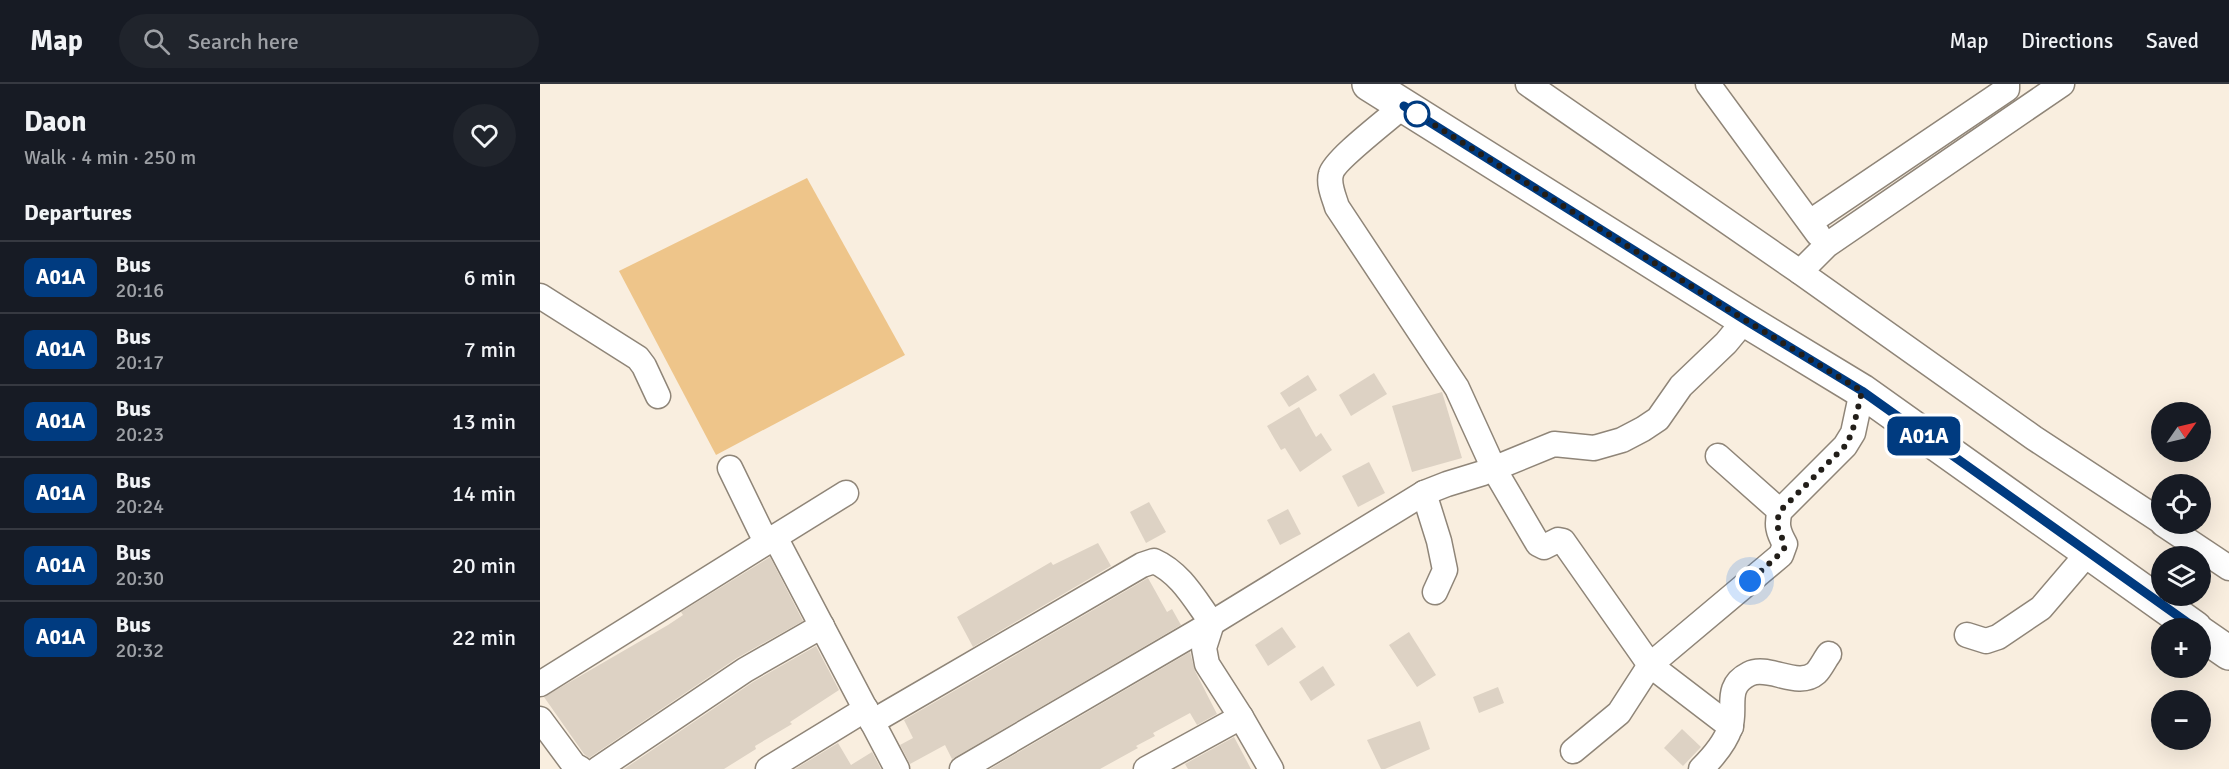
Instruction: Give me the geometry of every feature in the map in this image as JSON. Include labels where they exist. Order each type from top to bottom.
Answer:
[{"type":"street","points":[[1369,84],[1862,391],[2088,553],[2183,611]]},
{"type":"street","points":[[1528,84],[1800,272],[2034,438],[2151,516]]},
{"type":"street","points":[[1708,84],[1827,245]]},
{"type":"street","points":[[1810,222],[2007,89],[2007,84]]},
{"type":"street","points":[[1800,272],[1827,245],[2062,84]]},
{"type":"street","points":[[1404,106],[1340,161],[1331,172],[1330,182],[1337,207],[1457,388],[1494,469],[1538,544],[1544,547],[1558,540],[1566,544],[1650,665],[1731,727]]},
{"type":"street","points":[[540,296],[638,358],[658,396]]},
{"type":"street","points":[[962,769],[1212,623],[1424,494],[1554,444],[1594,448],[1622,440],[1643,429],[1658,419],[1681,386],[1726,343],[1745,320]]},
{"type":"street","points":[[1573,751],[1618,713],[1650,665],[1781,555],[1785,544],[1778,532],[1780,511],[1845,446],[1852,433],[1862,391]]},
{"type":"street","points":[[1718,456],[1780,511]]},
{"type":"street","points":[[730,468],[822,626],[897,769]]},
{"type":"street","points":[[540,684],[846,493]]},
{"type":"street","points":[[1424,494],[1439,541],[1445,570],[1435,592]]},
{"type":"street","points":[[2174,534],[2187,546]]},
{"type":"street","points":[[1967,635],[1986,641],[1998,637],[2041,608],[2088,553]]},
{"type":"street","points":[[768,769],[1154,561],[1168,567],[1183,582],[1212,623]]},
{"type":"street","points":[[2211,564],[2229,568]]},
{"type":"street","points":[[1212,623],[1204,648],[1207,664],[1271,769]]},
{"type":"street","points":[[598,769],[745,670],[822,626]]},
{"type":"street","points":[[2211,641],[2229,653]]},
{"type":"street","points":[[1701,769],[1712,758],[1731,727],[1732,691],[1750,673],[1766,672],[1798,678],[1808,677],[1816,673],[1829,654]]},
{"type":"street","points":[[1146,769],[1241,717]]},
{"type":"street","points":[[540,719],[574,765],[580,769]]},
{"type":"shaded area","points":[[807,178],[905,355],[716,455],[619,271]]},
{"type":"building","points":[[1374,373],[1387,394],[1351,416],[1339,395]]},
{"type":"building","points":[[1308,375],[1317,390],[1289,407],[1280,393]]},
{"type":"building","points":[[1442,392],[1462,458],[1412,472],[1392,406]]},
{"type":"building","points":[[1299,407],[1316,437],[1321,433],[1332,450],[1300,472],[1285,448],[1281,450],[1267,426]]},
{"type":"building","points":[[1369,462],[1385,493],[1358,507],[1342,476]]},
{"type":"building","points":[[1149,502],[1166,532],[1146,543],[1130,512]]},
{"type":"building","points":[[1288,509],[1301,534],[1280,545],[1267,520]]},
{"type":"building","points":[[1098,543],[1111,566],[973,647],[957,617],[1051,562],[1053,565]]},
{"type":"building","points":[[770,557],[803,621],[737,658],[589,758],[584,754],[544,697],[668,625],[683,615],[681,612]]},
{"type":"building","points":[[1148,578],[1167,612],[1172,609],[1181,625],[952,759],[945,745],[910,764],[900,745],[913,738],[904,720]]},
{"type":"building","points":[[1282,627],[1296,647],[1268,666],[1255,645]]},
{"type":"building","points":[[1409,632],[1436,675],[1417,687],[1389,645]]},
{"type":"building","points":[[816,646],[839,690],[790,722],[792,724],[755,746],[756,749],[724,769],[624,769],[753,682]]},
{"type":"building","points":[[1190,652],[1195,671],[1217,714],[1197,725],[1190,713],[1153,733],[1155,736],[1136,746],[1138,748],[1100,769],[990,769]]},
{"type":"building","points":[[1323,666],[1335,685],[1311,701],[1299,682]]},
{"type":"building","points":[[1498,687],[1504,703],[1479,713],[1473,697]]},
{"type":"building","points":[[1420,721],[1430,749],[1381,769],[1367,740]]},
{"type":"building","points":[[1682,729],[1701,747],[1683,766],[1664,748]]},
{"type":"building","points":[[1234,737],[1251,769],[1188,769],[1185,764]]},
{"type":"building","points":[[838,743],[851,765],[872,752],[881,769],[795,769]]},
{"type":"bus line","name":"A01A","points":[[1404,106],[1862,391],[2181,618]]},
{"type":"route","points":[[1417,114],[1862,391],[1852,433],[1845,446],[1780,511],[1777,524],[1778,532],[1785,544],[1784,550],[1750,581]]}]
